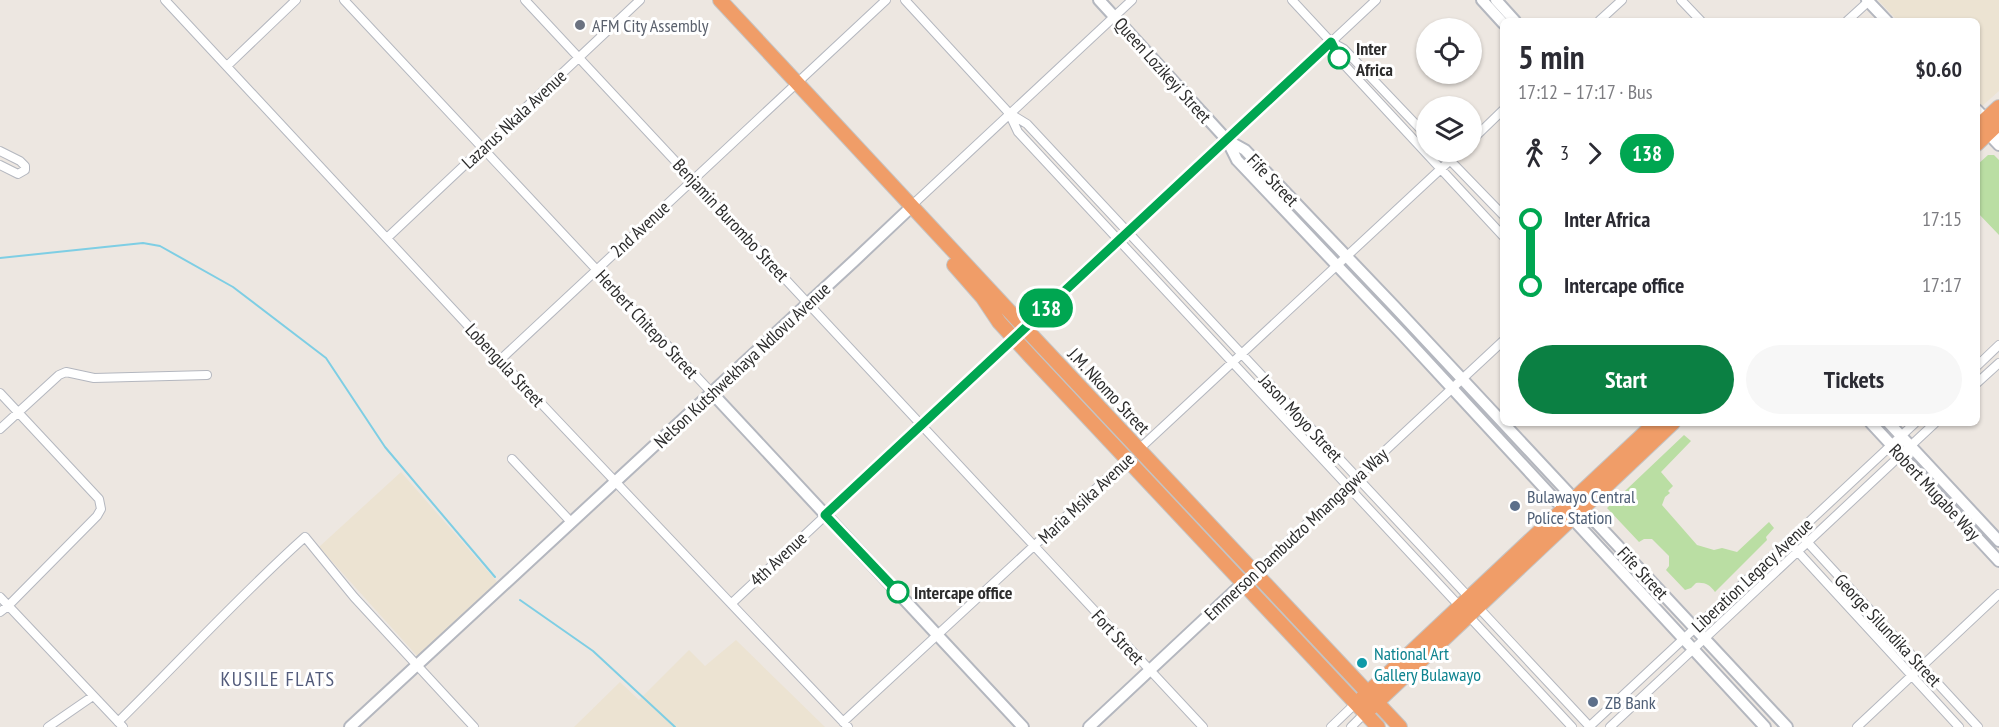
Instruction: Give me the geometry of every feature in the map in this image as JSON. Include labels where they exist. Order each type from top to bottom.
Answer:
[{"type":"highway","name":"J.M. Nkomo Street","points":[[711,0],[1256,571],[1400,727]]},
{"type":"highway","name":"J.M. Nkomo Street","points":[[720,0],[794,85]]},
{"type":"highway","points":[[1986,124],[1999,107]]},
{"type":"highway","name":"J.M. Nkomo Street","points":[[909,208],[977,291],[999,322],[1378,727]]},
{"type":"highway","points":[[1578,504],[1652,426]]},
{"type":"highway","points":[[1361,708],[1567,514],[1669,426]]},
{"type":"street","name":"Lobengula Street","points":[[165,0],[500,360],[846,724]]},
{"type":"street","points":[[227,66],[296,0]]},
{"type":"street","name":"Herbert Chitepo Street","points":[[344,0],[1023,727]]},
{"type":"street","name":"Benjamin Burombo Street","points":[[525,0],[1034,546]]},
{"type":"street","name":"Lazarus Nkala Avenue","points":[[387,238],[640,0]]},
{"type":"street","name":"2nd Avenue","points":[[500,360],[886,0]]},
{"type":"street","name":"Jason Moyo Street","points":[[905,0],[1009,113],[1027,124],[1357,477],[1572,727]]},
{"type":"street","name":"Queen Lozikeyi Street","points":[[1099,0],[1227,140]]},
{"type":"street","name":"Nelson Kutshwekhaya Ndlovu Avenue","points":[[350,727],[809,303],[1131,0]]},
{"type":"street","points":[[1292,0],[1331,42],[1344,49],[1416,125]]},
{"type":"street","name":"4th Avenue","points":[[732,603],[1377,0]]},
{"type":"street","points":[[1482,0],[1500,20]]},
{"type":"street","points":[[1496,0],[1512,18]]},
{"type":"street","points":[[1602,18],[1622,0]]},
{"type":"street","points":[[1681,0],[1698,18]]},
{"type":"street","points":[[1850,18],[1870,0]]},
{"type":"street","points":[[1870,0],[1885,18]]},
{"type":"street","points":[[1870,0],[1891,18]]},
{"type":"street","points":[[1331,42],[1338,58],[1500,233]]},
{"type":"street","name":"Jason Moyo Street","points":[[1009,113],[1018,132],[1348,486],[1589,727]]},
{"type":"street","points":[[1482,130],[1500,113]]},
{"type":"street","points":[[1986,124],[1999,145]]},
{"type":"street","name":"Fife Street","points":[[1227,140],[1245,150],[1500,420]]},
{"type":"street","name":"Fife Street","points":[[1227,140],[1237,160],[1452,388],[1765,727]]},
{"type":"street","points":[[0,151],[20,160],[25,170],[18,174],[0,165]]},
{"type":"street","name":"Maria Msika Avenue","points":[[846,724],[937,635],[1448,162]]},
{"type":"street","points":[[1452,162],[1500,212]]},
{"type":"street","name":"Emmerson Dambudzo Mnangagwa Way","points":[[1089,727],[1500,344]]},
{"type":"street","points":[[1980,363],[1999,345]]},
{"type":"street","points":[[1980,380],[1999,361],[1992,352]]},
{"type":"street","points":[[0,429],[59,375],[66,372],[94,378],[207,375]]},
{"type":"street","points":[[0,393],[99,499],[101,508],[97,516],[0,612]]},
{"type":"street","name":"Fife Street","points":[[1506,426],[1786,727]]},
{"type":"street","name":"Robert Mugabe Way","points":[[1874,426],[1999,561]]},
{"type":"street","name":"Robert Mugabe Way","points":[[1892,426],[1999,541]]},
{"type":"street","name":"Liberation Legacy Avenue","points":[[1589,727],[1912,426]]},
{"type":"street","name":"Liberation Legacy Avenue","points":[[1610,727],[1932,426]]},
{"type":"street","points":[[512,459],[571,522]]},
{"type":"street","name":"George Silundika Street","points":[[1798,532],[1978,727]]},
{"type":"street","points":[[0,597],[120,724],[194,643],[304,537],[354,597],[474,727]]},
{"type":"street","name":"George Silundika Street","points":[[1788,541],[1959,727]]},
{"type":"street","name":"Fort Street","points":[[1034,546],[1203,727]]},
{"type":"street","points":[[1857,727],[1999,594]]},
{"type":"street","points":[[48,727],[93,696]]},
{"type":"street","points":[[1331,727],[1361,708]]},
{"type":"street","points":[[1351,727],[1361,708]]},
{"type":"shaded area","points":[[1878,0],[1999,0],[1999,91],[1980,108],[1980,18],[1895,18]]},
{"type":"shaded area","points":[[401,472],[499,584],[419,658],[319,547]]},
{"type":"shaded area","points":[[736,640],[825,727],[574,727],[620,682],[639,700],[689,650],[705,666]]},
{"type":"green space","points":[[1988,155],[1994,155],[1999,160],[1999,235],[1980,215],[1980,162]]},
{"type":"green space","points":[[1684,435],[1691,441],[1661,472],[1673,486],[1668,491],[1670,493],[1665,497],[1662,505],[1697,545],[1714,550],[1722,548],[1737,552],[1769,522],[1774,528],[1766,537],[1767,540],[1715,592],[1702,583],[1696,583],[1685,590],[1666,570],[1669,566],[1669,556],[1652,539],[1639,542],[1607,508]]},
{"type":"waterway","points":[[0,258],[143,243],[160,246],[233,287],[326,358],[385,447],[495,577]]},
{"type":"waterway","points":[[520,600],[593,651],[675,727]]},
{"type":"bus line","name":"138","points":[[898,592],[825,515],[1331,42],[1339,58]]},
{"type":"place","name":"AFM City Assembly","points":[[580,25]]},
{"type":"place","name":"Inter Africa","points":[[1339,58]]},
{"type":"place","name":"Bulawayo Central Police Station","points":[[1515,506]]},
{"type":"place","name":"Intercape office","points":[[898,592]]},
{"type":"place","name":"National Art Gallery Bulawayo","points":[[1362,663]]},
{"type":"place","name":"ZB Bank","points":[[1593,702]]},
{"type":"district","name":"KUSILE FLATS","points":[[278,679]]}]
